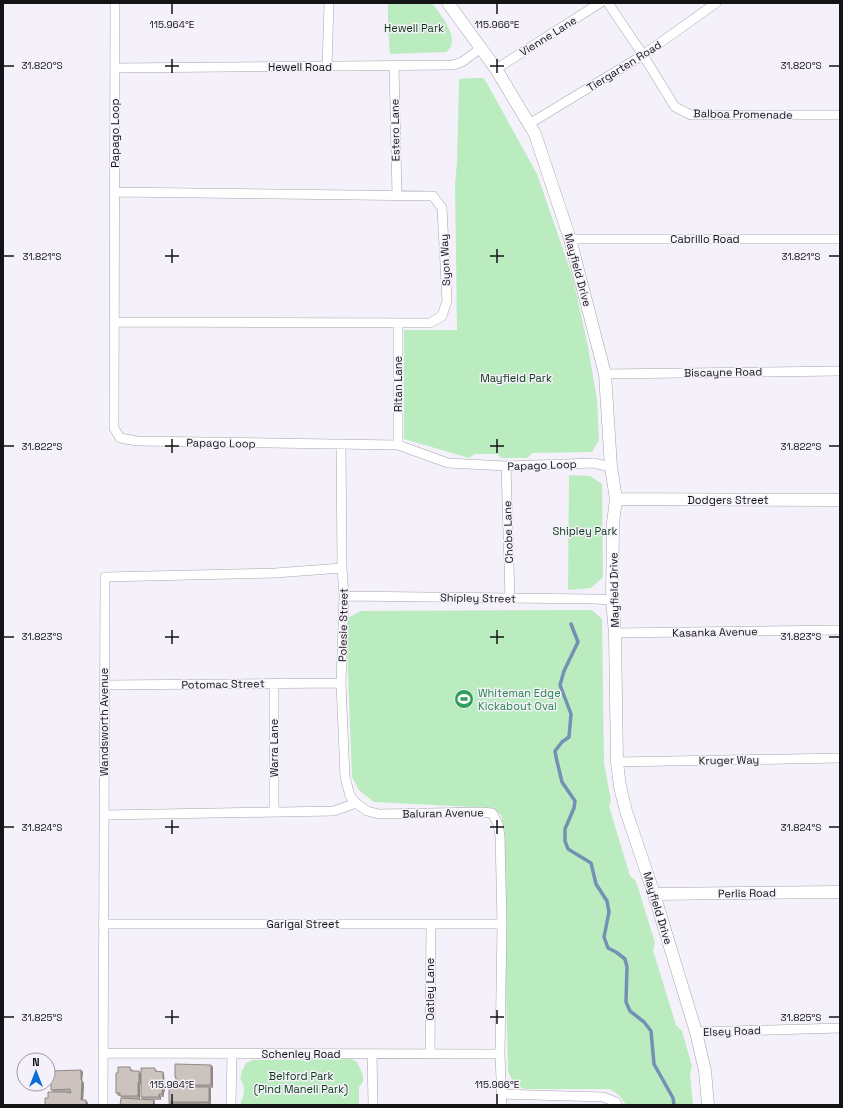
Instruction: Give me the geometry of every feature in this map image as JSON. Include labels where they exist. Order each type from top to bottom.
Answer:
[{"type":"street","name":"Papago Loop","points":[[115,3],[114,428],[120,438],[136,441],[398,445],[448,463],[506,466],[593,463],[612,467]]},
{"type":"street","points":[[327,67],[329,3]]},
{"type":"street","name":"Mayfield Drive","points":[[448,3],[496,69],[535,134],[570,239],[605,374],[616,499],[613,523],[612,600],[615,633],[617,762],[620,787],[626,811],[654,894],[696,1032],[705,1071],[708,1105]]},
{"type":"street","name":"Vienne Lane","points":[[496,69],[600,3]]},
{"type":"street","name":"Balboa Promenade","points":[[608,3],[643,55],[675,107],[691,115],[840,115]]},
{"type":"street","name":"Tiergarten Road","points":[[529,124],[643,55],[716,3]]},
{"type":"street","name":"Hewell Road","points":[[115,68],[453,65],[462,62],[481,48]]},
{"type":"street","name":"Estero Lane","points":[[394,66],[397,195]]},
{"type":"street","name":"Syon Way","points":[[114,192],[433,196],[442,208],[447,301],[442,316],[430,323],[114,322]]},
{"type":"street","name":"Cabrillo Road","points":[[570,239],[840,239]]},
{"type":"street","name":"Ritan Lane","points":[[398,324],[398,445]]},
{"type":"street","name":"Biscayne Road","points":[[605,374],[840,371]]},
{"type":"street","name":"Polesie Street","points":[[341,444],[342,568],[344,596],[341,683],[345,777],[350,796],[356,803]]},
{"type":"street","name":"Chobe Lane","points":[[506,466],[510,598]]},
{"type":"street","name":"Dodgers Street","points":[[616,499],[840,500]]},
{"type":"street","name":"Wandsworth Avenue","points":[[102,1105],[104,577],[275,573],[342,568]]},
{"type":"street","name":"Shipley Street","points":[[344,596],[612,600]]},
{"type":"street","name":"Kasanka Avenue","points":[[615,633],[840,630]]},
{"type":"street","name":"Warra Lane","points":[[274,683],[274,812]]},
{"type":"street","name":"Potomac Street","points":[[104,685],[341,683]]},
{"type":"street","name":"Kruger Way","points":[[617,762],[840,758]]},
{"type":"street","points":[[104,815],[334,811],[356,803]]},
{"type":"street","name":"Baluran Avenue","points":[[356,803],[367,811],[379,814],[492,813],[498,824],[500,836],[502,924],[500,1054],[502,1105]]},
{"type":"street","name":"Perlis Road","points":[[654,894],[840,892]]},
{"type":"street","name":"Garigal Street","points":[[103,924],[502,924]]},
{"type":"street","name":"Oatley Lane","points":[[430,1054],[431,924]]},
{"type":"street","name":"Elsey Road","points":[[696,1032],[840,1028]]},
{"type":"street","name":"Schenley Road","points":[[103,1053],[500,1054]]},
{"type":"street","points":[[231,1105],[232,1054]]},
{"type":"street","points":[[372,1054],[372,1105]]},
{"type":"street","points":[[502,1094],[603,1097],[616,1102],[617,1105]]},
{"type":"green space","name":"Hewell Park","points":[[388,3],[432,3],[448,28],[452,41],[451,47],[446,52],[390,54]]},
{"type":"green space","name":"Mayfield Park","points":[[484,78],[537,174],[573,278],[588,347],[597,400],[599,440],[592,452],[532,453],[527,458],[501,458],[498,454],[475,454],[469,458],[404,439],[404,330],[457,330],[455,184],[459,79]]},
{"type":"green space","name":"Shipley Park","points":[[569,475],[590,476],[602,484],[603,577],[591,588],[568,590]]},
{"type":"green space","points":[[592,610],[602,619],[604,763],[611,800],[609,806],[630,876],[636,881],[655,943],[653,950],[676,1025],[682,1031],[692,1066],[690,1074],[693,1105],[626,1105],[619,1095],[610,1089],[525,1089],[516,1084],[508,1070],[502,816],[493,808],[374,802],[359,790],[352,777],[346,619],[361,611]]},
{"type":"green space","name":"Belford Park (Pind Maneli Park)","points":[[351,1059],[357,1062],[363,1075],[363,1082],[359,1087],[359,1105],[240,1105],[244,1091],[242,1081],[240,1080],[242,1071],[246,1063],[253,1060]]},
{"type":"building","points":[[175,1064],[211,1065],[211,1085],[176,1083]]},
{"type":"building","points":[[118,1067],[130,1067],[131,1071],[139,1071],[138,1096],[120,1096],[120,1093],[116,1093],[116,1073],[118,1073]]},
{"type":"building","points":[[141,1068],[155,1068],[155,1071],[163,1072],[163,1089],[162,1094],[159,1094],[159,1097],[141,1097]]},
{"type":"building","points":[[81,1070],[81,1100],[86,1100],[86,1105],[45,1105],[45,1098],[48,1098],[48,1092],[71,1093],[70,1089],[56,1090],[56,1071]]},
{"type":"building","points":[[169,1087],[209,1087],[209,1102],[169,1102]]},
{"type":"building","points":[[121,1098],[154,1100],[153,1105],[120,1105]]},
{"type":"building","points":[[209,1103],[209,1105],[168,1105],[198,1104]]},
{"type":"waterway","points":[[571,624],[578,642],[564,671],[560,685],[571,714],[569,737],[562,742],[555,751],[562,782],[575,801],[574,808],[565,829],[565,841],[568,849],[591,863],[596,884],[607,901],[609,912],[604,937],[608,948],[625,959],[627,967],[626,1002],[630,1011],[644,1022],[651,1031],[654,1064],[673,1098],[674,1105]]},
{"type":"place","name":"Whiteman Edge Kickabout Oval","points":[[464,699]]}]
